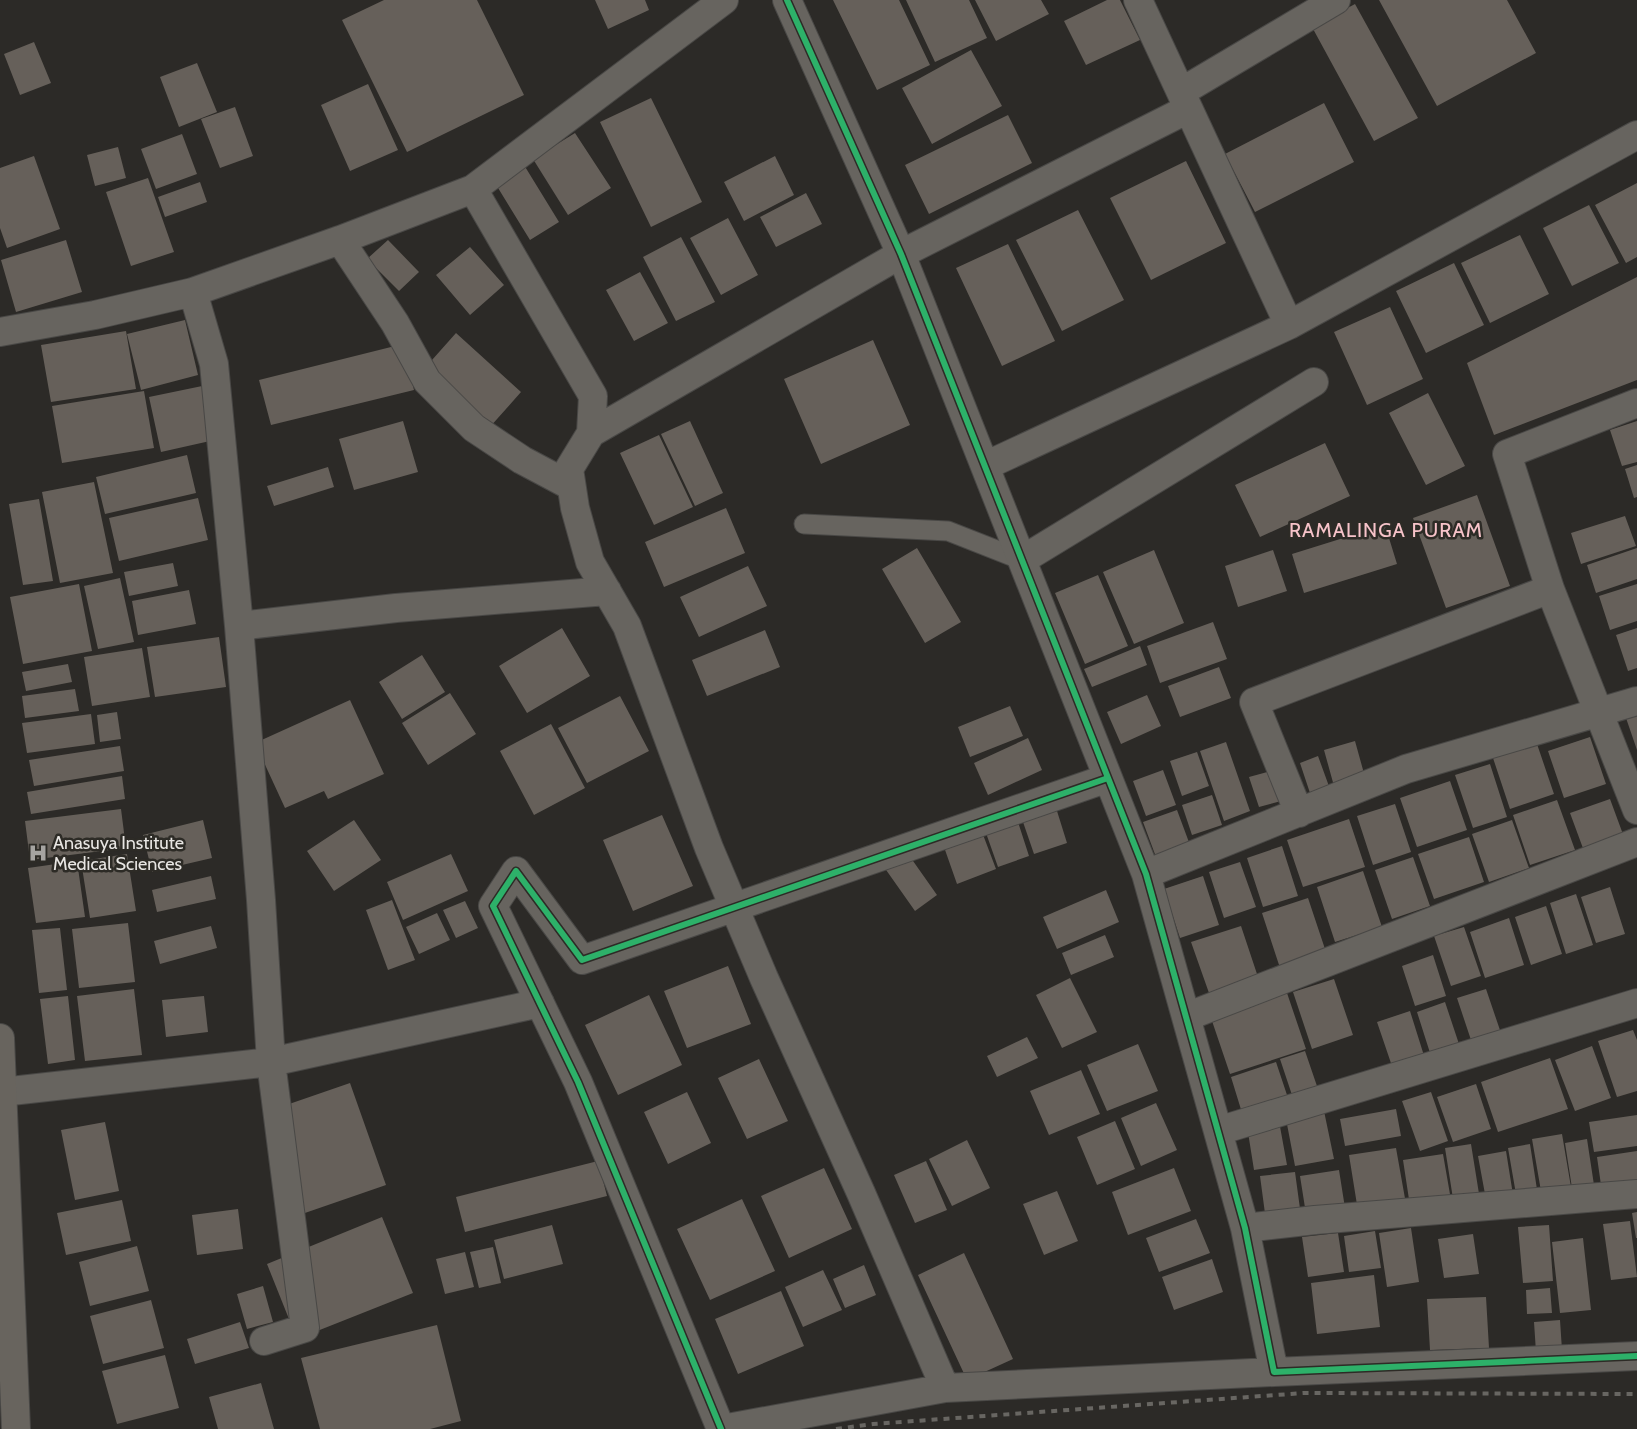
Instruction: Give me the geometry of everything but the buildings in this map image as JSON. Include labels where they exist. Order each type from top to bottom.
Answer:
[{"type":"main road","points":[[0,1038],[16,1429]]},
{"type":"street","points":[[0,332],[95,315],[193,292],[340,240],[473,189],[724,0]]},
{"type":"street","points":[[787,0],[901,254],[1146,874],[1245,1228],[1274,1372]]},
{"type":"street","points":[[1138,0],[1289,325]]},
{"type":"street","points":[[945,1388],[861,1193],[734,908],[709,848],[627,626],[590,562],[575,508],[569,470],[592,432],[901,254],[1185,101],[1336,0]]},
{"type":"street","points":[[985,466],[1289,325],[1637,135]]},
{"type":"street","points":[[473,189],[593,396],[592,432]]},
{"type":"street","points":[[340,240],[395,323],[427,381],[474,428],[522,460],[572,486]]},
{"type":"street","points":[[193,292],[214,364],[239,626],[261,900],[271,1062],[305,1328],[264,1341]]},
{"type":"street","points":[[1022,560],[1314,382]]},
{"type":"street","points":[[1637,403],[1507,454],[1550,589],[1637,810]]},
{"type":"street","points":[[1299,813],[1254,702],[1550,589]]},
{"type":"street","points":[[239,626],[396,608],[608,591]]},
{"type":"street","points":[[1146,874],[1406,769],[1637,701]]},
{"type":"street","points":[[1108,778],[582,960],[516,871],[494,906],[578,1082],[722,1429],[945,1388],[1637,1356]]},
{"type":"street","points":[[1186,1017],[1637,842]]},
{"type":"street","points":[[1,1093],[271,1062],[540,1003]]},
{"type":"street","points":[[1218,1131],[1637,1003]]},
{"type":"street","points":[[1245,1228],[1315,1220],[1637,1194]]},
{"type":"lane","points":[[804,524],[948,531],[1022,560]]},
{"type":"railway","points":[[836,1429],[873,1424],[1304,1393],[1637,1394]]},
{"type":"cycle path","points":[[787,0],[901,254],[1146,874],[1245,1228],[1274,1372],[1637,1356]]},
{"type":"cycle path","points":[[721,1429],[578,1082],[493,906],[516,871],[582,960],[1108,778]]},
{"type":"place","name":"Anasuya Institute Medical Sciences","points":[[38,853]]},
{"type":"district","name":"RAMALINGA PURAM","points":[[1386,530]]}]
